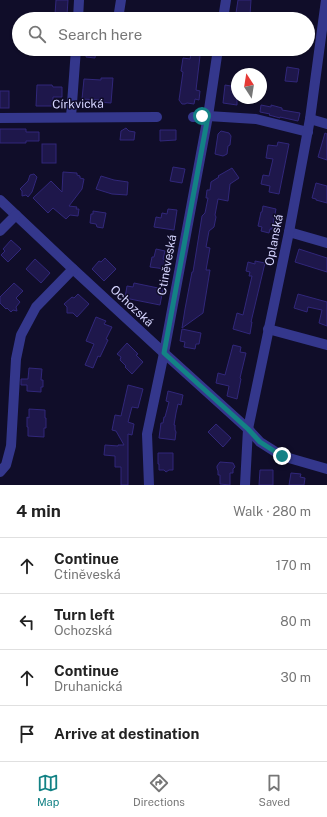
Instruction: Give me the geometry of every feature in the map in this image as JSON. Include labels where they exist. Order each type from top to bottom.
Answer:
[{"type":"street","points":[[78,12],[79,0]]},
{"type":"street","points":[[119,12],[121,0]]},
{"type":"street","points":[[224,12],[226,0]]},
{"type":"street","name":"Oplanská","points":[[245,485],[248,429],[308,132],[326,0]]},
{"type":"street","points":[[71,117],[75,56]]},
{"type":"street","name":"Ctiněveská","points":[[149,485],[147,434],[164,353],[208,116],[217,56]]},
{"type":"street","points":[[193,117],[208,116],[256,119],[308,132]]},
{"type":"street","name":"Církvická","points":[[0,118],[157,117]]},
{"type":"street","points":[[310,119],[327,124]]},
{"type":"street","name":"Ochozská","points":[[0,200],[248,429],[260,442],[282,456],[327,469]]},
{"type":"street","points":[[0,231],[16,215]]},
{"type":"street","points":[[289,232],[327,243]]},
{"type":"street","points":[[0,472],[6,465],[11,446],[16,359],[21,335],[36,307],[73,269]]},
{"type":"street","points":[[268,329],[327,345]]},
{"type":"building","points":[[56,0],[68,0],[67,12],[55,12]]},
{"type":"building","points":[[238,0],[251,0],[250,12],[236,12]]},
{"type":"building","points":[[86,56],[95,56],[95,58]]},
{"type":"building","points":[[191,56],[200,56],[196,90],[200,91],[199,100],[195,99],[194,104],[182,104],[179,100],[183,72],[181,71],[183,58],[190,59]]},
{"type":"building","points":[[287,67],[299,69],[297,82],[285,81]]},
{"type":"building","points":[[101,78],[113,78],[111,103],[99,102],[99,100],[82,99],[84,79],[101,80]]},
{"type":"building","points":[[37,85],[62,87],[62,97],[53,97],[53,106],[36,106]]},
{"type":"building","points":[[225,85],[231,86],[231,104],[237,105],[223,103]]},
{"type":"building","points":[[0,91],[9,91],[9,108],[0,108]]},
{"type":"building","points":[[261,105],[271,107],[271,105],[282,108],[282,110],[300,113],[298,121],[280,118],[260,112]]},
{"type":"building","points":[[126,128],[129,131],[135,132],[134,140],[120,140],[121,131]]},
{"type":"building","points":[[0,129],[26,129],[26,132],[39,132],[39,141],[26,141],[26,143],[0,143]]},
{"type":"building","points":[[160,130],[176,130],[176,140],[160,141]]},
{"type":"building","points":[[221,131],[229,133],[231,136],[227,154],[223,156],[215,154],[218,134]]},
{"type":"building","points":[[325,133],[327,134],[327,160],[318,157]]},
{"type":"building","points":[[278,142],[289,144],[279,194],[269,192],[270,186],[261,184],[263,175],[269,176],[273,159],[266,158],[268,145],[277,146]]},
{"type":"building","points":[[42,144],[56,144],[56,163],[42,163]]},
{"type":"building","points":[[173,167],[185,169],[182,183],[170,181]]},
{"type":"building","points":[[232,168],[239,178],[230,184],[228,201],[218,199],[214,227],[209,231],[206,247],[210,248],[206,270],[210,270],[203,313],[182,328],[202,216],[205,213],[208,198],[206,198],[207,190],[210,190],[211,182]]},
{"type":"building","points":[[63,172],[77,173],[80,178],[84,179],[82,189],[69,206],[77,207],[76,209],[79,209],[78,216],[70,215],[66,219],[53,208],[48,213],[33,198],[51,181],[62,192]]},
{"type":"building","points":[[34,174],[37,177],[32,192],[28,197],[26,195],[22,196],[22,191],[20,189],[28,181],[30,175]]},
{"type":"building","points":[[101,176],[128,182],[127,195],[112,194],[96,189]]},
{"type":"building","points":[[316,183],[327,186],[327,203],[312,198]]},
{"type":"building","points":[[263,206],[276,209],[272,229],[270,229],[269,233],[261,231],[262,227],[258,226]]},
{"type":"building","points":[[168,209],[177,210],[174,230],[154,227],[156,217],[161,218],[162,213],[167,214]]},
{"type":"building","points":[[93,211],[106,213],[103,228],[97,227],[96,224],[90,223],[91,214],[93,214]]},
{"type":"building","points":[[11,240],[21,249],[8,262],[1,255],[5,251],[3,249]]},
{"type":"building","points":[[156,249],[165,251],[163,259],[167,260],[165,269],[150,267],[152,257],[154,257]]},
{"type":"building","points":[[299,249],[327,258],[327,272],[295,262]]},
{"type":"building","points":[[105,258],[116,269],[104,281],[92,269],[99,261],[101,262]]},
{"type":"building","points":[[35,259],[50,273],[41,283],[26,269]]},
{"type":"building","points":[[255,261],[265,263],[251,322],[250,334],[233,329],[237,313],[243,315],[252,276],[249,276],[250,272],[246,271],[248,262],[255,264]]},
{"type":"building","points":[[14,283],[23,291],[16,298],[20,302],[16,307],[17,311],[13,310],[11,312],[0,303],[0,297]]},
{"type":"building","points":[[134,283],[163,289],[160,305],[125,298],[127,286],[133,287]]},
{"type":"building","points":[[78,294],[89,304],[77,317],[73,313],[67,313],[67,307],[64,304]]},
{"type":"building","points":[[298,294],[327,302],[327,326],[319,323],[322,310],[308,307],[307,312],[294,308]]},
{"type":"building","points":[[96,317],[106,321],[104,324],[112,327],[106,339],[108,340],[100,357],[98,356],[93,368],[85,365],[94,344],[86,341]]},
{"type":"building","points":[[182,329],[201,333],[199,344],[196,344],[195,349],[184,347],[185,342],[180,341]]},
{"type":"building","points":[[127,343],[138,354],[136,355],[143,362],[132,374],[120,360],[121,357],[117,354]]},
{"type":"building","points":[[233,345],[241,347],[240,352],[246,353],[237,399],[227,396],[229,386],[216,383],[218,373],[225,375]]},
{"type":"building","points":[[29,368],[42,369],[41,380],[43,380],[43,387],[41,387],[41,392],[27,391],[27,385],[21,385],[21,379],[28,379]]},
{"type":"building","points":[[128,385],[143,389],[138,408],[132,407],[128,422],[134,424],[132,435],[128,434],[128,485],[121,485],[121,467],[115,467],[115,456],[104,455],[105,445],[124,445],[116,431],[112,430],[115,415],[121,416]]},
{"type":"building","points":[[168,391],[183,395],[181,405],[178,404],[176,413],[174,425],[176,432],[175,440],[159,438],[161,423],[163,423],[169,402],[166,401]]},
{"type":"building","points":[[29,409],[45,410],[46,428],[44,428],[44,437],[28,436],[27,417],[29,418]]},
{"type":"building","points":[[216,424],[231,438],[223,447],[208,432]]},
{"type":"building","points":[[158,453],[173,453],[173,470],[166,472],[164,470],[159,470]]},
{"type":"building","points":[[220,462],[233,463],[235,467],[233,469],[233,473],[230,473],[230,485],[220,484],[220,475],[218,475],[217,466]]},
{"type":"building","points":[[260,470],[273,470],[273,485],[259,485]]},
{"type":"building","points":[[291,473],[301,474],[300,477],[305,478],[304,485],[289,485]]},
{"type":"route","points":[[202,116],[208,116],[164,353],[248,429],[260,442],[282,456]]}]
